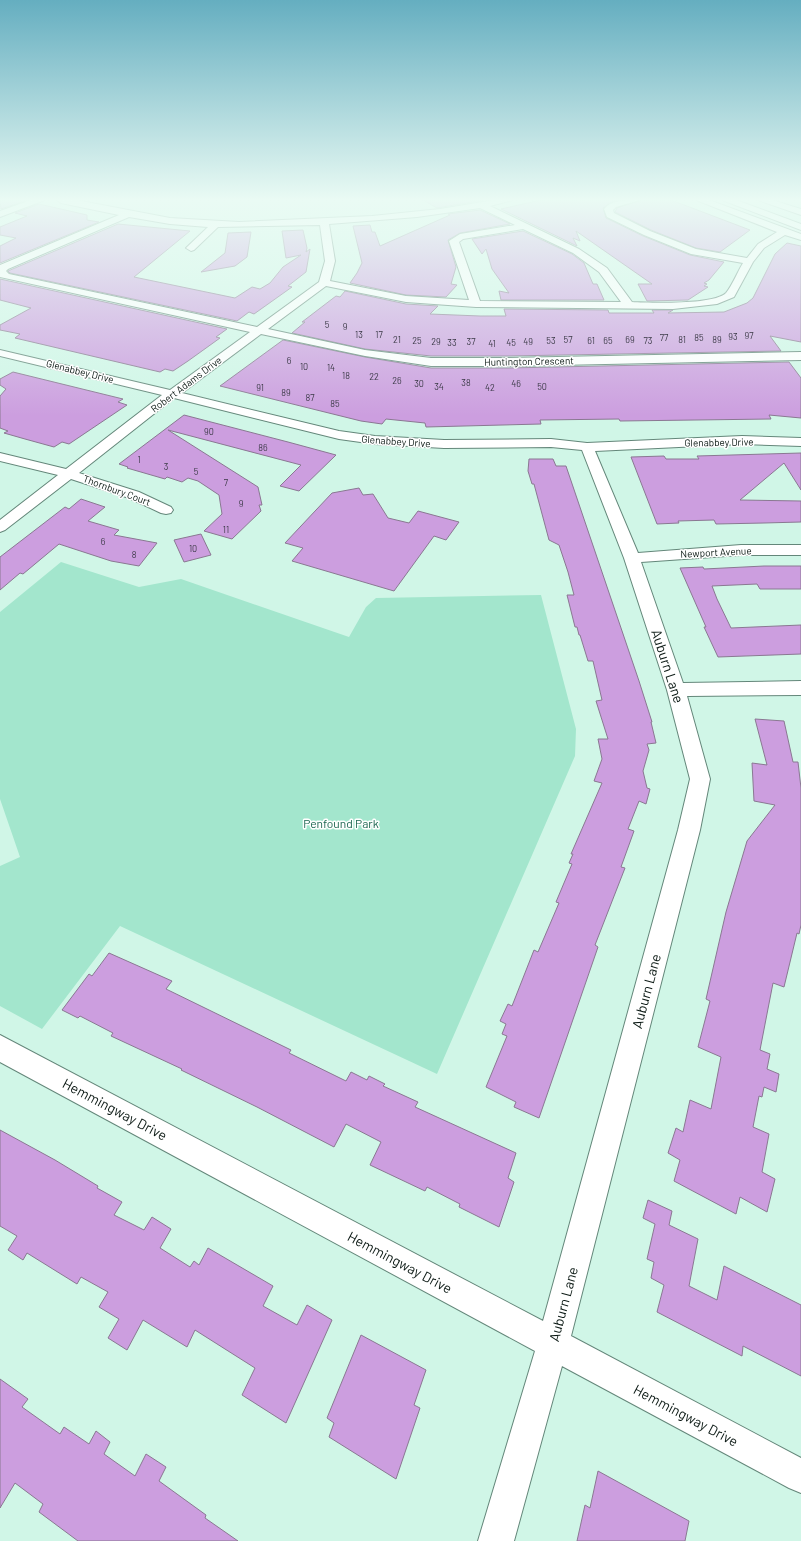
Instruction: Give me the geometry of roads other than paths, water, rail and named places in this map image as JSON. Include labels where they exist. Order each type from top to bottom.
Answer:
[{"type":"street","name":"Huntington Crescent","points":[[0,272],[6,276],[260,329],[365,353],[432,362],[508,362],[801,356]]},
{"type":"street","points":[[327,272],[324,283],[406,299],[476,304],[673,306],[717,301],[730,295],[743,272]]},
{"type":"street","points":[[465,272],[476,304]]},
{"type":"street","points":[[604,272],[629,306]]},
{"type":"street","name":"Robert Adams Drive","points":[[0,527],[172,394],[324,283]]},
{"type":"street","name":"Glenabbey Drive","points":[[0,353],[339,435],[362,439],[444,444],[551,443],[587,447],[742,440],[801,442]]},
{"type":"street","name":"Auburn Lane","points":[[496,1541],[552,1343],[689,830],[700,779],[676,690],[632,558],[587,447]]},
{"type":"street","name":"Thornbury Court","points":[[0,457],[68,473],[135,494],[166,510]]},
{"type":"street","name":"Newport Avenue","points":[[632,558],[741,550],[801,550]]},
{"type":"street","points":[[676,690],[801,688]]},
{"type":"street","name":"Hemmingway Drive","points":[[0,1048],[801,1476]]},
{"type":"park label","name":"Penfound Park","points":[[341,823]]}]
